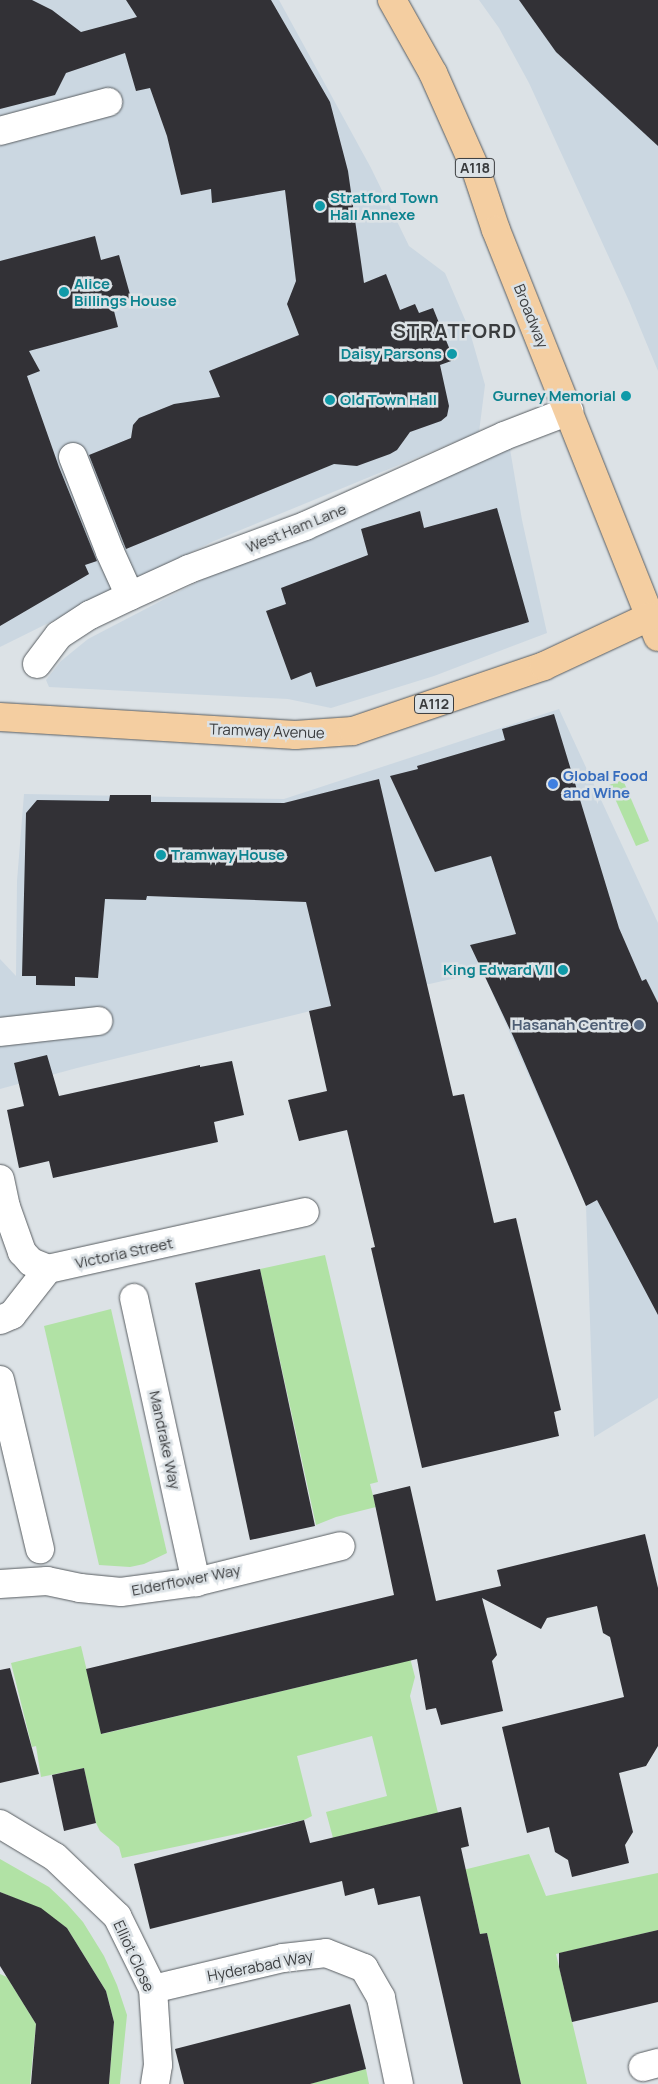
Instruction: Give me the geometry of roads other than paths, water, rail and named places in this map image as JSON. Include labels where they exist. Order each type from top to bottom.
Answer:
[{"type":"main road","name":"Broadway","points":[[392,0],[433,73],[476,170],[496,230],[654,627]]},
{"type":"main road","name":"Tramway Avenue","points":[[7,717],[295,735],[353,731],[654,627]]},
{"type":"street","points":[[0,131],[108,102]]},
{"type":"street","name":"West Ham Lane","points":[[37,664],[60,635],[90,616],[130,596],[189,569],[305,526],[514,432],[569,411]]},
{"type":"street","points":[[73,458],[110,552],[130,596]]},
{"type":"street","points":[[0,1032],[98,1021]]},
{"type":"street","points":[[0,1179],[6,1207],[22,1252],[31,1262],[48,1269],[12,1315],[0,1320]]},
{"type":"street","name":"Victoria Street","points":[[48,1269],[305,1212]]},
{"type":"street","name":"Mandrake Way","points":[[134,1298],[196,1582]]},
{"type":"street","points":[[0,1380],[40,1549]]},
{"type":"street","name":"Elderflower Way","points":[[0,1584],[47,1581],[80,1588],[121,1592],[196,1582],[341,1546]]},
{"type":"street","name":"Elliot Close","points":[[0,1824],[55,1857],[116,1916],[153,1989],[158,2065],[155,2084]]},
{"type":"street","name":"Hyderabad Way","points":[[153,1989],[283,1958],[326,1953],[364,1968],[381,1998],[399,2084]]},
{"type":"place","name":"Stratford Town Hall Annexe","points":[[320,206]]},
{"type":"place","name":"Alice Billings House","points":[[64,292]]},
{"type":"place","name":"Daisy Parsons","points":[[452,354]]},
{"type":"place","name":"Gurney Memorial","points":[[626,396]]},
{"type":"place","name":"Old Town Hall","points":[[330,400]]},
{"type":"place","name":"Global Food and Wine","points":[[553,784]]},
{"type":"place","name":"Tramway House","points":[[161,855]]},
{"type":"place","name":"King Edward VII","points":[[563,970]]},
{"type":"place","name":"Hasanah Centre","points":[[639,1025]]},
{"type":"district","name":"STRATFORD","points":[[455,330]]}]
